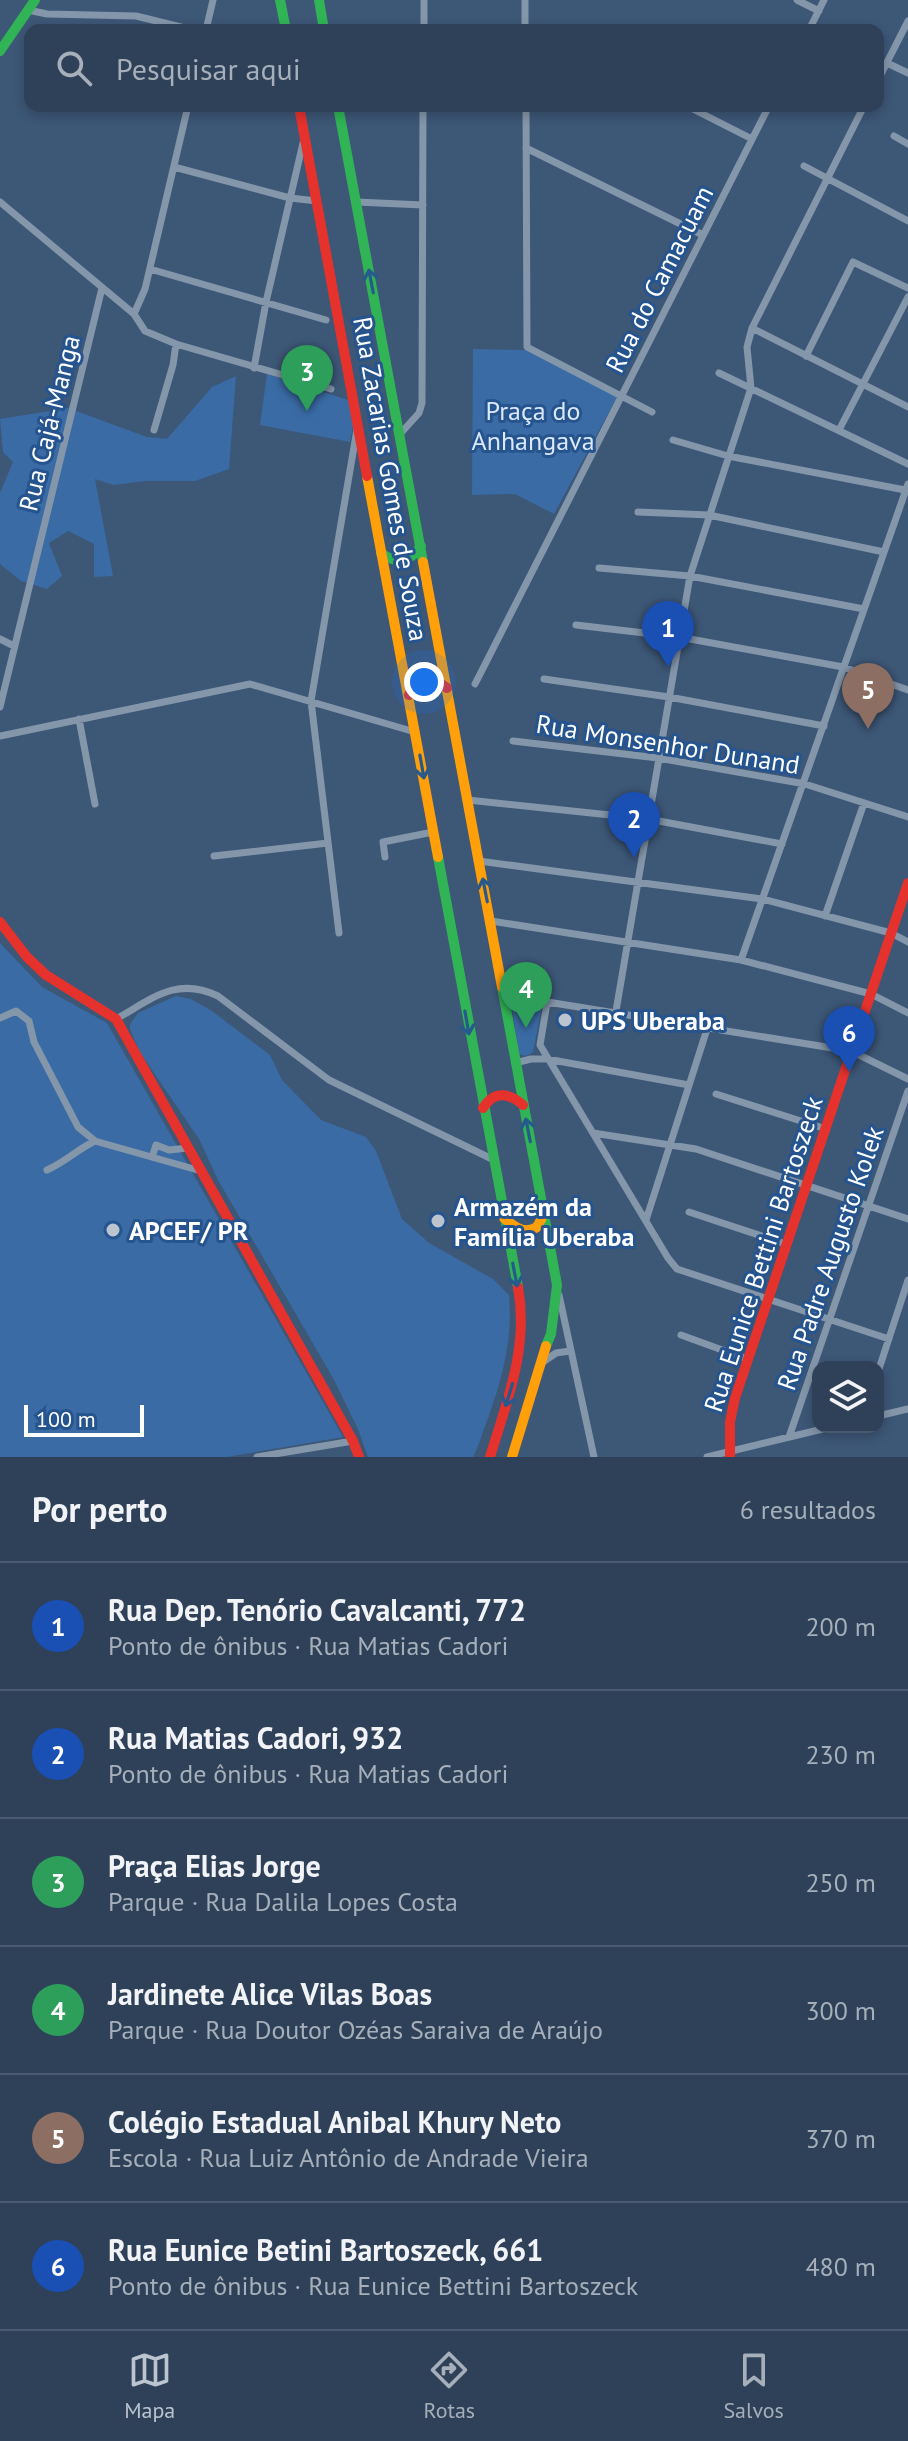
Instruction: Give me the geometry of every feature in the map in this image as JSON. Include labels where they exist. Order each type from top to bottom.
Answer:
[{"type":"main road","points":[[0,51],[35,0]]},
{"type":"main road","points":[[280,0],[285,24]]},
{"type":"main road","points":[[319,0],[323,24]]},
{"type":"main road","name":"Rua Zacarias Gomes de Souza","points":[[300,112],[522,1311],[519,1359],[490,1457]]},
{"type":"main road","name":"Rua Zacarias Gomes de Souza","points":[[339,112],[557,1285],[551,1334],[538,1367],[512,1457]]},
{"type":"main road","points":[[381,553],[388,560],[398,562],[408,560],[421,546]]},
{"type":"main road","points":[[409,697],[411,689],[424,678],[432,678],[447,688]]},
{"type":"main road","name":"Rua Eunice Bettini Bartoszeck","points":[[729,1455],[735,1398],[747,1359],[908,883]]},
{"type":"main road","points":[[0,922],[20,950],[46,975],[104,1008],[116,1019],[353,1441],[359,1457]]},
{"type":"main road","points":[[483,1108],[487,1100],[496,1094],[516,1097],[523,1105]]},
{"type":"main road","points":[[504,1218],[519,1231],[528,1232],[542,1222],[544,1213]]},
{"type":"main road","points":[[496,1437],[509,1433],[516,1444]]},
{"type":"street","points":[[207,24],[213,0]]},
{"type":"street","points":[[424,0],[424,24]]},
{"type":"street","points":[[525,0],[525,24]]},
{"type":"street","points":[[797,0],[819,11]]},
{"type":"street","points":[[812,24],[824,0]]},
{"type":"street","points":[[28,10],[47,14],[136,16],[169,24]]},
{"type":"street","points":[[884,69],[908,21]]},
{"type":"street","points":[[887,63],[908,73]]},
{"type":"street","points":[[134,314],[145,289],[187,112]]},
{"type":"street","points":[[400,434],[419,413],[422,403],[423,112]]},
{"type":"street","points":[[526,112],[527,347],[652,412]]},
{"type":"street","points":[[699,112],[752,139]]},
{"type":"street","name":"Rua do Camacuam","points":[[475,684],[766,112]]},
{"type":"street","points":[[616,1011],[690,576],[751,388],[747,347],[752,328],[861,112]]},
{"type":"street","points":[[254,368],[305,134]]},
{"type":"street","points":[[894,136],[908,144]]},
{"type":"street","points":[[526,148],[703,235]]},
{"type":"street","points":[[804,166],[908,221]]},
{"type":"street","points":[[174,167],[290,198],[317,201]]},
{"type":"street","points":[[0,202],[134,314],[145,331],[176,344],[331,389]]},
{"type":"street","points":[[356,202],[423,205]]},
{"type":"street","points":[[806,356],[853,262],[908,288]]},
{"type":"street","points":[[150,269],[326,320]]},
{"type":"street","name":"Rua Cajá-Manga","points":[[0,707],[102,288]]},
{"type":"street","points":[[839,430],[908,297]]},
{"type":"street","points":[[752,328],[908,407]]},
{"type":"street","points":[[154,430],[176,344]]},
{"type":"street","points":[[719,373],[908,464]]},
{"type":"street","points":[[339,933],[311,701],[358,423]]},
{"type":"street","points":[[673,440],[728,456],[907,487],[741,960]]},
{"type":"street","points":[[349,472],[353,467],[366,469]]},
{"type":"street","points":[[638,512],[709,515],[884,552]]},
{"type":"street","points":[[599,568],[690,576],[864,609]]},
{"type":"street","points":[[576,625],[679,637],[843,667],[907,687]]},
{"type":"street","points":[[0,639],[14,646]]},
{"type":"street","points":[[544,679],[669,697],[824,726]]},
{"type":"street","points":[[0,736],[250,684],[415,732]]},
{"type":"street","points":[[79,719],[95,804]]},
{"type":"street","name":"Rua Monsenhor Dunand","points":[[513,741],[658,758],[805,784],[908,817]]},
{"type":"street","points":[[468,800],[648,819],[782,844]]},
{"type":"street","points":[[825,916],[864,803]]},
{"type":"street","points":[[385,857],[383,842],[433,832]]},
{"type":"street","points":[[214,856],[328,843]]},
{"type":"street","points":[[479,861],[762,899],[891,933],[908,942]]},
{"type":"street","points":[[491,921],[741,960],[871,994],[908,1013]]},
{"type":"street","points":[[116,1019],[164,991],[189,987],[203,989],[218,996],[329,1080],[492,1159]]},
{"type":"street","points":[[504,995],[851,1051],[908,1079]]},
{"type":"street","points":[[531,1059],[540,1045],[547,1003]]},
{"type":"street","points":[[0,1018],[16,1011],[29,1021],[34,1042],[78,1127],[95,1141],[201,1171]]},
{"type":"street","points":[[646,1220],[708,1026]]},
{"type":"street","points":[[540,1045],[677,1269],[889,1339]]},
{"type":"street","points":[[515,1063],[547,1059],[689,1085]]},
{"type":"street","name":"Rua Padre Augusto Kolek","points":[[789,1437],[908,1091]]},
{"type":"street","points":[[716,1094],[826,1129]]},
{"type":"street","points":[[593,1133],[696,1149],[908,1219]]},
{"type":"street","points":[[47,1170],[66,1162],[80,1147],[95,1141]]},
{"type":"street","points":[[152,1157],[156,1145],[169,1150],[188,1148]]},
{"type":"street","points":[[166,1161],[169,1150]]},
{"type":"street","points":[[689,1212],[786,1244]]},
{"type":"street","points":[[882,1361],[908,1280]]},
{"type":"street","points":[[557,1285],[594,1457]]},
{"type":"street","points":[[681,1335],[747,1359]]},
{"type":"street","points":[[538,1367],[556,1353],[570,1351]]},
{"type":"street","points":[[884,1415],[908,1409]]},
{"type":"street","points":[[707,1457],[729,1455],[812,1432]]},
{"type":"street","points":[[257,1457],[353,1441]]},
{"type":"green space","name":"Praça do Anhangava","points":[[473,349],[527,350],[617,397],[554,514],[515,494],[472,495]]},
{"type":"green space","points":[[267,374],[348,400],[354,422],[350,442],[260,425]]},
{"type":"green space","points":[[236,376],[229,469],[195,481],[145,481],[113,485],[95,479],[113,576],[94,577],[94,544],[68,531],[49,543],[62,576],[47,589],[21,581],[0,564],[0,493],[13,462],[3,452],[0,419],[68,408],[147,437],[167,439],[212,387]]},
{"type":"green space","name":"APCEF/ PR","points":[[0,943],[42,987],[107,1023],[343,1437],[227,1457],[0,1457]]},
{"type":"green space","points":[[176,996],[191,999],[212,1011],[270,1055],[282,1080],[321,1120],[366,1137],[376,1151],[402,1219],[429,1243],[493,1279],[509,1295],[509,1328],[502,1375],[473,1457],[368,1457],[333,1378],[218,1180],[199,1139],[141,1054],[130,1030],[130,1024],[138,1013]]},
{"type":"green space","points":[[511,999],[542,1005],[533,1052],[526,1056],[519,1054]]},
{"type":"traffic: fast","points":[[0,51],[35,0]]},
{"type":"traffic: fast","points":[[280,0],[285,24]]},
{"type":"traffic: fast","points":[[319,0],[323,24]]},
{"type":"traffic: fast","points":[[339,112],[423,562]]},
{"type":"traffic: fast","points":[[381,553],[403,560],[421,546]]},
{"type":"traffic: fast","points":[[438,857],[518,1287]]},
{"type":"traffic: fast","points":[[502,987],[557,1285],[551,1334],[546,1346]]},
{"type":"traffic: slow","points":[[367,476],[438,857]]},
{"type":"traffic: slow","points":[[423,562],[502,987]]},
{"type":"traffic: slow","points":[[504,1218],[516,1227],[528,1230],[537,1227],[544,1214]]},
{"type":"traffic: slow","points":[[512,1457],[546,1346]]},
{"type":"traffic: jam","points":[[300,112],[367,476]]},
{"type":"traffic: jam","points":[[409,695],[416,684],[425,680],[436,681],[447,688]]},
{"type":"traffic: jam","points":[[730,1457],[730,1422],[735,1398],[908,883]]},
{"type":"traffic: jam","points":[[0,922],[27,957],[46,975],[116,1019],[353,1441],[359,1457]]},
{"type":"traffic: jam","points":[[483,1108],[487,1102],[502,1095],[523,1105]]},
{"type":"traffic: jam","points":[[490,1457],[518,1352],[521,1331],[518,1287]]},
{"type":"place","name":"Praça Elias Jorge","points":[[307,411]]},
{"type":"place","name":"Rua Dep. Tenório Cavalcanti, 772","points":[[668,667]]},
{"type":"place","name":"Colégio Estadual Anibal Khury Neto","points":[[868,729]]},
{"type":"place","name":"Rua Matias Cadori, 932","points":[[634,858]]},
{"type":"place","name":"UPS Uberaba","points":[[565,1020]]},
{"type":"place","name":"Jardinete Alice Vilas Boas","points":[[526,1028]]},
{"type":"place","name":"Rua Eunice Betini Bartoszeck, 661","points":[[849,1072]]},
{"type":"place","name":"Armazém da Família Uberaba","points":[[438,1221]]},
{"type":"place","name":"APCEF/ PR","points":[[113,1230]]}]
